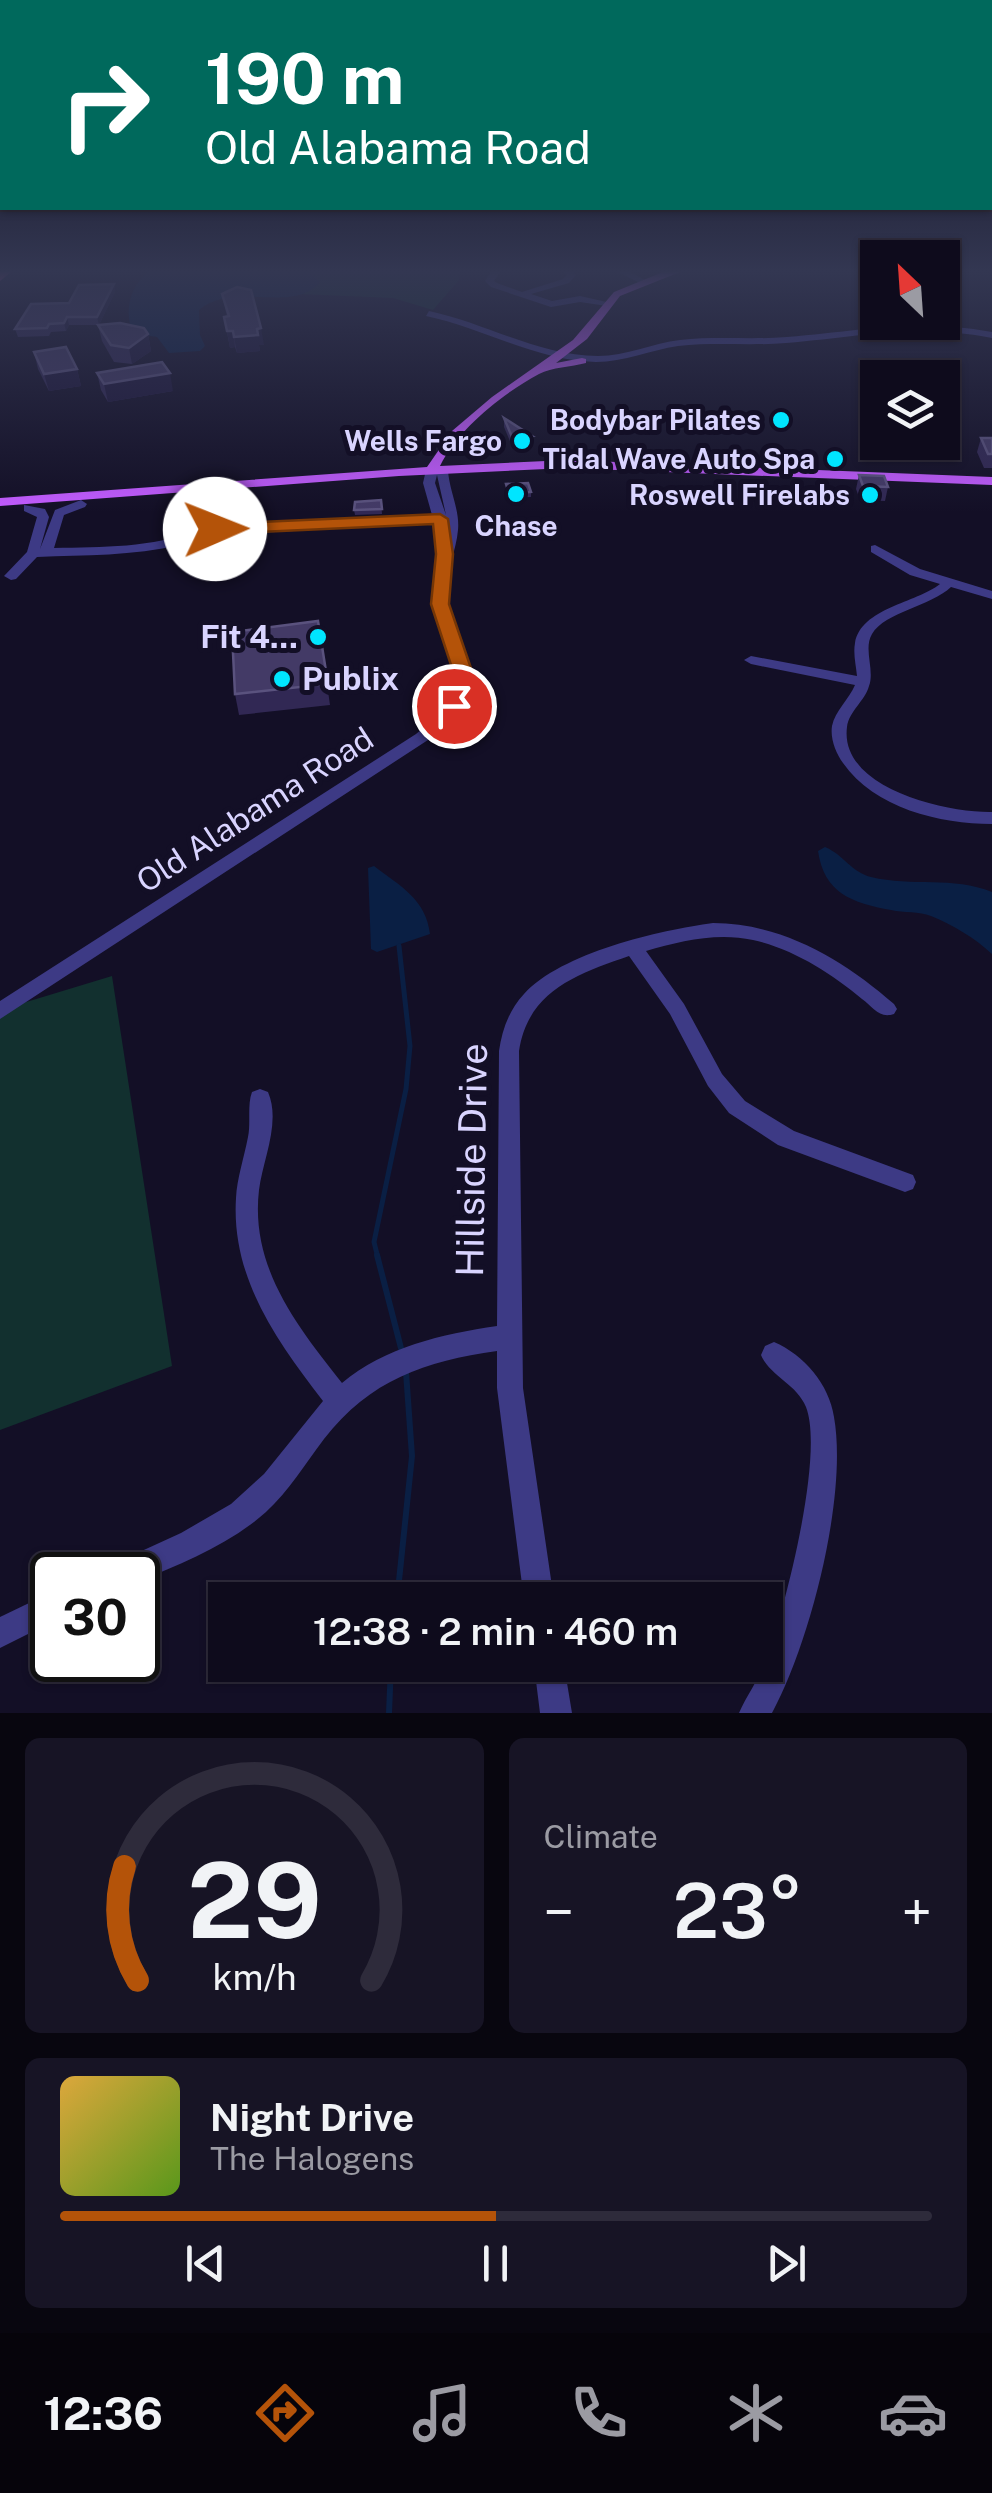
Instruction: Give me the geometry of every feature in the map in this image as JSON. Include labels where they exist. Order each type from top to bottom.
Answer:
[{"type":"main road","points":[[436,474],[464,428],[562,352]]},
{"type":"main road","points":[[578,352],[587,360]]},
{"type":"main road","points":[[534,372],[587,360]]},
{"type":"main road","points":[[446,454],[456,463],[488,469]]},
{"type":"main road","points":[[411,471],[446,454]]},
{"type":"main road","points":[[0,502],[488,469],[621,464],[992,481]]},
{"type":"main road","points":[[0,510],[411,471],[436,474]]},
{"type":"street","points":[[551,352],[618,362],[666,352]]},
{"type":"street","name":"Old Alabama Road","points":[[0,1011],[422,738],[446,717],[460,695],[463,674],[440,604],[446,519],[436,474]]},
{"type":"street","points":[[204,527],[220,489]]},
{"type":"street","points":[[5,578],[40,553],[59,513],[81,504]]},
{"type":"street","points":[[28,508],[41,512],[43,517],[40,553]]},
{"type":"street","points":[[40,553],[166,545],[204,527],[225,531],[446,519]]},
{"type":"street","points":[[5,578],[92,549]]},
{"type":"street","points":[[874,549],[915,572],[992,595]]},
{"type":"street","points":[[949,582],[932,599],[882,619],[868,630],[861,644],[864,682],[840,723],[842,747],[852,763],[901,802],[954,818],[992,818]]},
{"type":"street","points":[[751,660],[864,682]]},
{"type":"street","name":"Hillside Drive","points":[[536,1582],[517,1459],[509,1337],[509,1051],[515,1024],[530,1000],[552,981],[634,948],[703,929],[759,935],[860,984],[887,1009]]},
{"type":"street","points":[[634,948],[677,1009],[715,1080],[737,1107],[786,1138],[906,1182]]},
{"type":"street","points":[[260,1098],[262,1122],[246,1200],[252,1258],[276,1319],[339,1401]]},
{"type":"street","points":[[160,1557],[204,1536],[255,1502],[339,1401],[370,1376],[410,1356],[509,1337]]},
{"type":"street","points":[[755,1713],[780,1668],[790,1637],[824,1473],[826,1442],[820,1410],[810,1387],[794,1368],[774,1355]]},
{"type":"street","points":[[0,1633],[30,1618]]},
{"type":"street","points":[[551,1682],[556,1713]]},
{"type":"green space","points":[[112,976],[172,1366],[0,1430],[0,1010]]},
{"type":"water","points":[[825,847],[871,877],[962,884],[992,892],[992,954],[963,932],[931,916],[877,907],[842,894],[821,865],[818,851]]},
{"type":"water","points":[[374,866],[417,902],[430,934],[377,952],[371,949],[368,868]]},
{"type":"building","points":[[34,352],[68,352],[77,369],[44,374]]},
{"type":"building","points":[[162,362],[170,373],[104,384],[97,373]]},
{"type":"building","points":[[504,418],[532,436],[512,437]]},
{"type":"building","points":[[981,438],[992,438],[992,454],[988,454]]},
{"type":"building","points":[[859,475],[884,476],[888,487],[863,486]]},
{"type":"building","points":[[528,483],[531,492],[509,494],[506,484]]},
{"type":"building","points":[[381,500],[382,509],[354,510],[355,502]]},
{"type":"building","name":"Publix","points":[[318,621],[328,684],[235,694],[232,632]]},
{"type":"waterway","points":[[378,1258],[374,1242],[406,1089],[410,1046],[399,946]]},
{"type":"waterway","points":[[377,1255],[402,1352]]},
{"type":"waterway","points":[[399,1582],[412,1456],[406,1372]]},
{"type":"waterway","points":[[389,1713],[390,1682]]},
{"type":"place","name":"Bodybar Pilates","points":[[781,420]]},
{"type":"place","name":"Wells Fargo","points":[[522,441]]},
{"type":"place","name":"Tidal Wave Auto Spa","points":[[835,459]]},
{"type":"place","name":"Chase","points":[[516,494]]},
{"type":"place","name":"Roswell Firelabs","points":[[870,495]]},
{"type":"place","name":"Fit 4...","points":[[318,637]]},
{"type":"place","name":"Publix","points":[[282,679]]},
{"type":"route","points":[[215,529],[440,519],[444,554],[440,604],[463,674],[454,706]]}]
